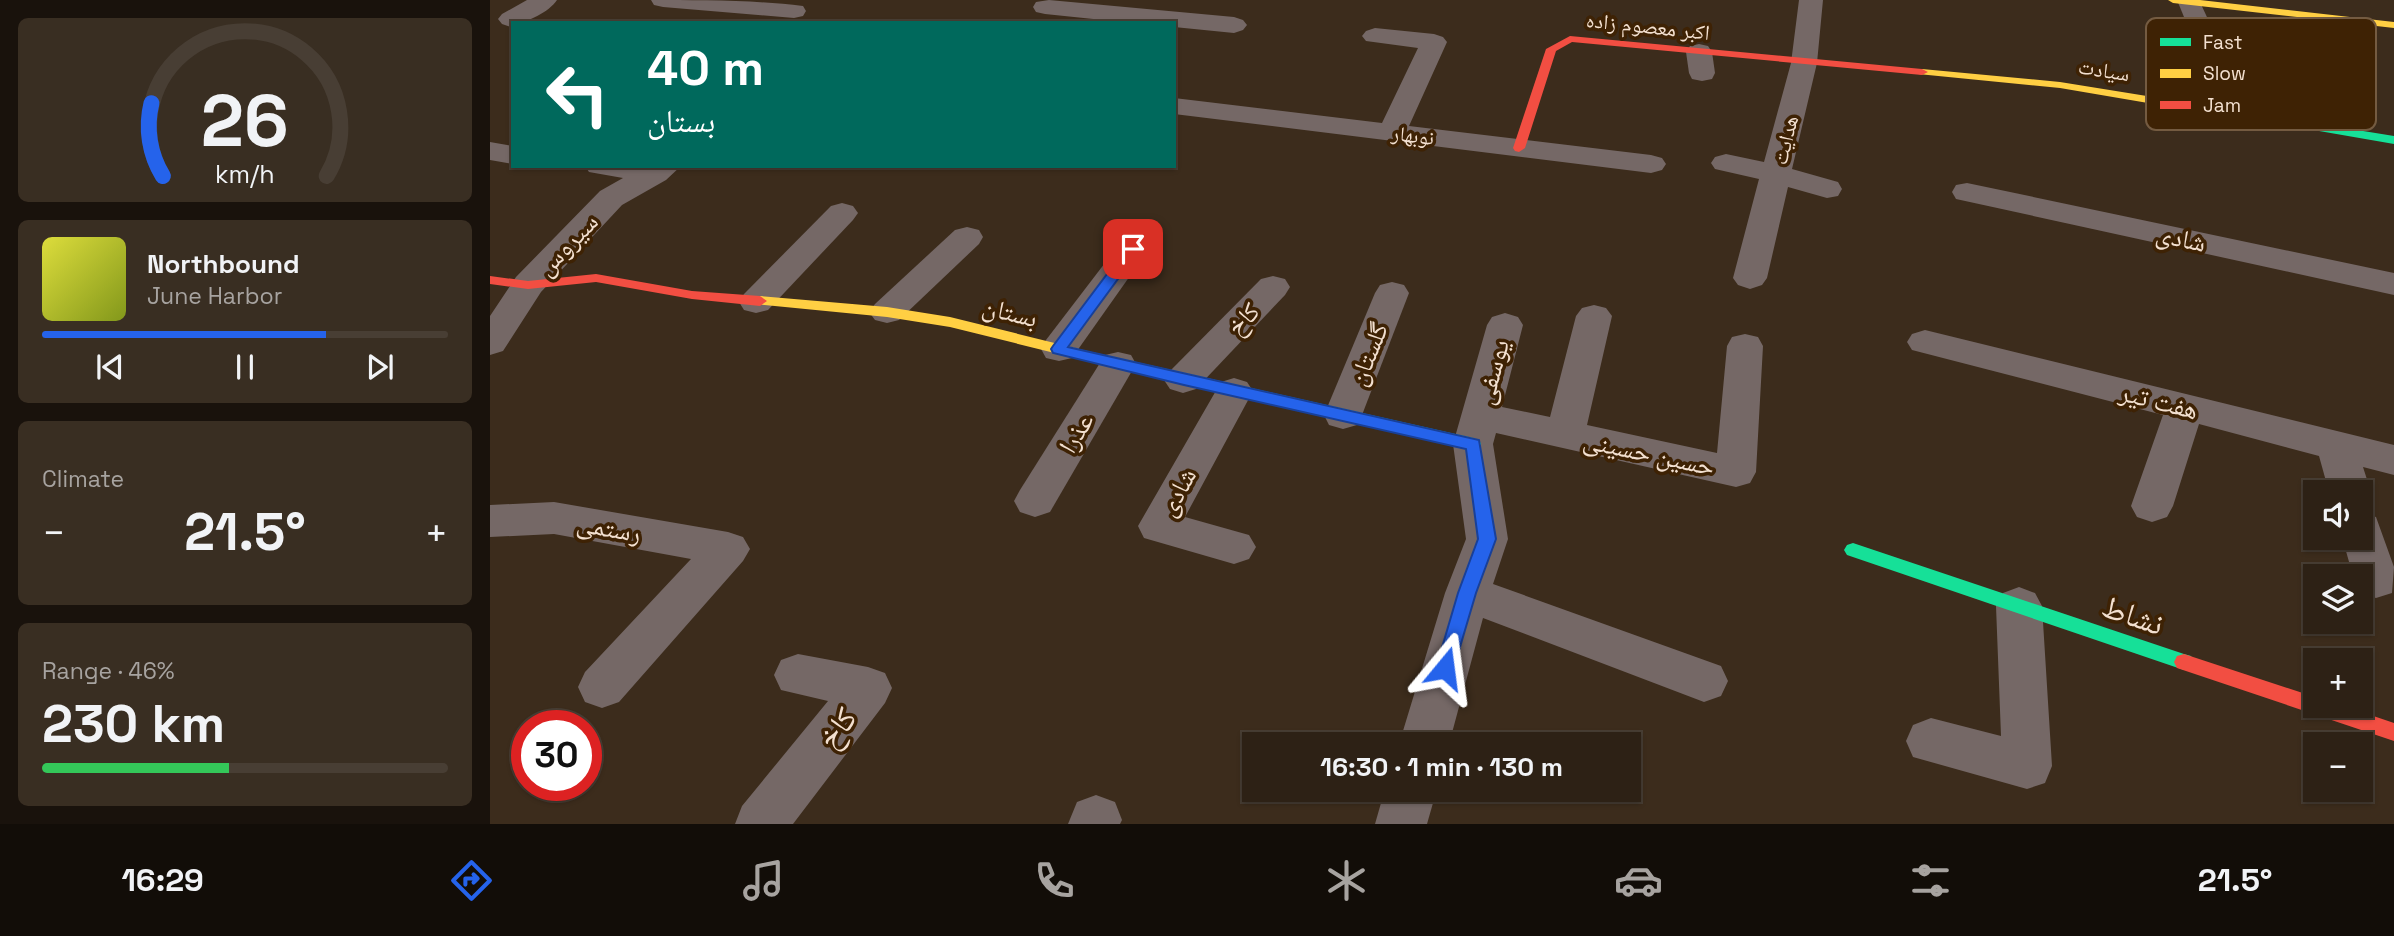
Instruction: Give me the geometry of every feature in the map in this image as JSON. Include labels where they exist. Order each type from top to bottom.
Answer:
[{"type":"street","points":[[511,19],[545,0]]},
{"type":"street","points":[[663,0],[793,11]]},
{"type":"street","name":"هدایت","points":[[1750,278],[1804,63],[1811,0]]},
{"type":"street","points":[[2181,1],[2332,18]]},
{"type":"street","points":[[2181,1],[2191,18]]},
{"type":"street","points":[[1043,10],[1234,25]]},
{"type":"street","points":[[2376,23],[2394,25]]},
{"type":"street","points":[[1375,36],[1434,42],[1391,133]]},
{"type":"street","name":"اکبر معصوم زاده","points":[[1519,148],[1551,49],[1570,39],[1701,62],[1804,63]]},
{"type":"street","name":"سیادت","points":[[1804,63],[2060,85],[2146,99]]},
{"type":"street","name":"نوبهار","points":[[1176,106],[1307,112],[1391,133],[1651,164]]},
{"type":"street","name":"سیادت","points":[[2333,130],[2394,140]]},
{"type":"street","points":[[490,152],[511,155]]},
{"type":"street","points":[[1726,163],[1827,189]]},
{"type":"street","points":[[630,168],[661,170]]},
{"type":"street","name":"سیروس","points":[[490,343],[528,285],[611,198],[661,170]]},
{"type":"street","name":"شادی","points":[[1967,191],[2394,284]]},
{"type":"street","points":[[757,302],[842,214]]},
{"type":"street","points":[[887,312],[967,237]]},
{"type":"street","points":[[1059,349],[1133,249]]},
{"type":"street","name":"بستان","points":[[490,280],[528,285],[596,278],[692,295],[887,312],[950,322],[1184,380],[1343,415],[1477,430]]},
{"type":"street","name":"کاخ","points":[[1184,380],[1273,287]]},
{"type":"street","name":"گلستان","points":[[1343,415],[1392,293]]},
{"type":"street","points":[[1565,435],[1594,316]]},
{"type":"street","name":"یوسفی","points":[[1427,732],[1467,593],[1487,539],[1477,430],[1505,325]]},
{"type":"street","name":"هفت تیر","points":[[1925,342],[2394,460]]},
{"type":"street","name":"حسین حسینی","points":[[1477,430],[1565,435],[1736,472],[1745,346]]},
{"type":"street","name":"عذرا","points":[[1035,502],[1118,364]]},
{"type":"street","name":"شادی","points":[[1234,391],[1158,526],[1234,547]]},
{"type":"street","points":[[2152,506],[2185,407]]},
{"type":"street","points":[[2336,445],[2346,480]]},
{"type":"street","name":"رستمی","points":[[490,521],[554,518],[728,549],[602,687]]},
{"type":"street","name":"نشاط","points":[[1853,550],[2394,732]]},
{"type":"street","points":[[2367,550],[2376,580]]},
{"type":"street","points":[[1467,593],[1704,681]]},
{"type":"street","points":[[1931,741],[2027,766],[2019,606]]},
{"type":"street","name":"کاخ","points":[[761,824],[868,688],[798,675]]},
{"type":"street","points":[[1401,824],[1407,802]]},
{"type":"traffic: fast","points":[[2332,130],[2394,140]]},
{"type":"traffic: fast","points":[[1083,355],[1473,444]]},
{"type":"traffic: fast","points":[[1853,550],[2184,662]]},
{"type":"traffic: slow","points":[[2173,0],[2332,18]]},
{"type":"traffic: slow","points":[[2376,23],[2394,25]]},
{"type":"traffic: slow","points":[[1922,72],[2060,85],[2146,99]]},
{"type":"traffic: slow","points":[[760,301],[887,312],[950,322],[1083,355]]},
{"type":"traffic: jam","points":[[1519,148],[1551,49],[1570,39],[1922,72]]},
{"type":"traffic: jam","points":[[490,280],[528,285],[596,278],[692,295],[760,301]]},
{"type":"traffic: jam","points":[[2184,662],[2394,732]]},
{"type":"route","points":[[1133,249],[1059,349],[1184,380],[1473,444],[1487,539],[1467,593],[1445,668]]}]
